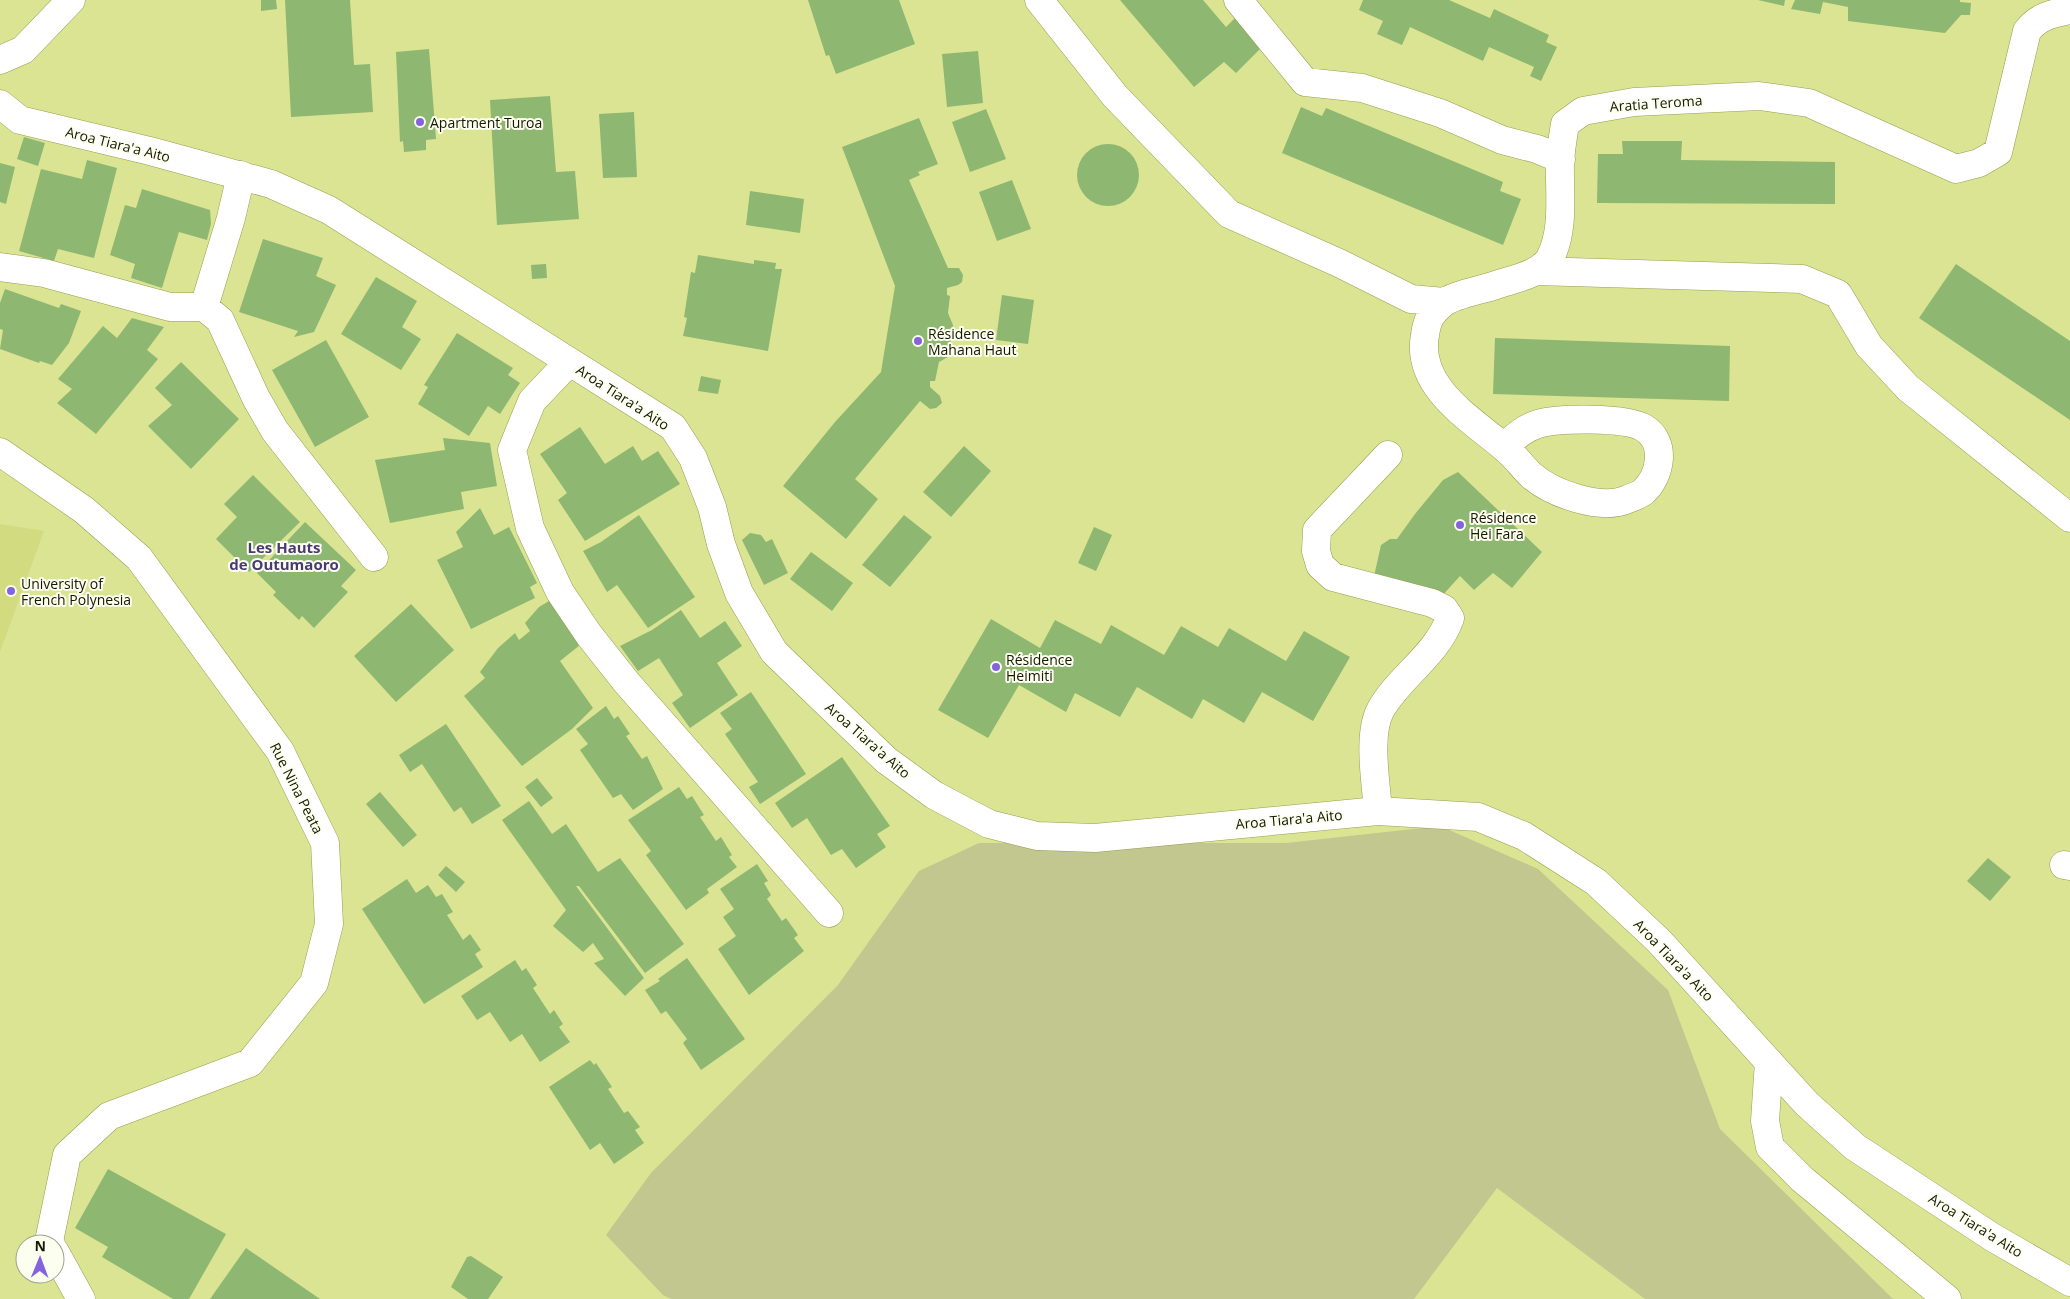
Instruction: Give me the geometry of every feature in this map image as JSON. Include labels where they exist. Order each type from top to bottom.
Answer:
[{"type":"street","points":[[0,60],[23,50],[71,0]]},
{"type":"street","points":[[1039,0],[1115,96],[1229,214],[1339,263],[1411,300],[1444,302],[1536,271],[1802,279],[1838,294],[1869,346],[1908,388],[2070,518]]},
{"type":"street","points":[[1238,0],[1305,82],[1362,88],[1440,113],[1502,140],[1537,149],[1560,158]]},
{"type":"street","name":"Aratia Teroma","points":[[1536,271],[1549,259],[1558,235],[1560,158],[1565,124],[1582,111],[1634,102],[1759,96],[1809,103],[1956,169],[1979,162],[1998,152],[2027,31],[2036,20],[2046,15],[2070,10]]},
{"type":"street","name":"Aroa Tiara'a Aito","points":[[0,104],[20,120],[241,175],[271,184],[329,210],[673,427],[693,458],[712,507],[721,544],[739,593],[774,652],[886,760],[934,795],[989,824],[1037,836],[1095,838],[1378,811],[1478,817],[1524,836],[1596,882],[1659,942],[1807,1104],[1855,1147],[1992,1236],[2070,1282]]},
{"type":"street","points":[[204,306],[231,218],[241,175]]},
{"type":"street","points":[[0,267],[44,273],[170,306],[204,306],[220,320],[256,398],[275,431],[374,557]]},
{"type":"street","points":[[1444,302],[1428,317],[1423,343],[1428,370],[1452,406],[1504,447],[1533,477],[1562,493],[1598,504],[1619,503],[1642,492],[1655,476],[1659,458],[1658,444],[1643,428],[1614,421],[1568,420],[1538,424],[1522,432],[1504,447]]},
{"type":"street","name":"Aroa Tiara'a Aito","points":[[569,362],[532,401],[512,450],[530,528],[560,592],[589,635],[627,683],[829,913]]},
{"type":"street","name":"Rue Nina Peata","points":[[0,452],[84,510],[139,558],[280,751],[325,843],[329,924],[314,983],[250,1063],[109,1116],[67,1156],[50,1234]]},
{"type":"street","points":[[1378,811],[1374,734],[1381,709],[1444,634],[1450,618],[1444,609],[1432,604],[1333,578],[1320,565],[1316,551],[1317,530],[1388,455]]},
{"type":"street","points":[[1769,1062],[1764,1121],[1770,1147],[1802,1179],[1947,1299]]},
{"type":"street","points":[[65,1270],[81,1299]]},
{"type":"shaded area","name":"University of French Polynesia","points":[[0,524],[44,531],[0,652]]},
{"type":"shaded area","points":[[1440,826],[1538,869],[1668,990],[1720,1129],[1893,1299],[1645,1299],[1497,1188],[1414,1299],[671,1299],[663,1295],[606,1235],[651,1173],[838,985],[919,871],[979,843],[1286,843]]},
{"type":"building","points":[[261,0],[276,0],[277,9],[261,11]]},
{"type":"building","points":[[285,0],[350,0],[354,65],[370,64],[373,112],[291,117]]},
{"type":"building","points":[[808,0],[899,0],[915,44],[836,74],[829,55],[826,56]]},
{"type":"building","points":[[1120,0],[1203,0],[1226,27],[1235,18],[1263,46],[1236,73],[1224,62],[1194,87]]},
{"type":"building","points":[[1363,0],[1449,0],[1490,18],[1494,9],[1549,35],[1546,42],[1557,47],[1541,81],[1530,76],[1534,67],[1489,47],[1483,61],[1410,27],[1402,45],[1377,34],[1383,21],[1359,10]]},
{"type":"building","points":[[1758,0],[1785,0],[1784,6]]},
{"type":"building","points":[[1795,0],[1960,0],[1960,2],[1971,3],[1970,15],[1961,15],[1945,33],[1848,21],[1848,7],[1823,2],[1820,14],[1791,9]]},
{"type":"building","points":[[429,49],[436,139],[426,140],[426,150],[404,152],[403,141],[400,142],[396,52]]},
{"type":"building","points":[[978,51],[983,103],[947,107],[942,54]]},
{"type":"building","points":[[550,96],[556,172],[575,171],[579,219],[497,225],[490,100]]},
{"type":"building","points":[[1301,107],[1322,116],[1326,108],[1503,182],[1500,191],[1521,199],[1503,245],[1282,153]]},
{"type":"building","points":[[986,109],[1006,159],[970,172],[952,122]]},
{"type":"building","points":[[634,112],[637,177],[603,178],[599,114]]},
{"type":"building","name":"Résidence Mahana Haut","points":[[919,118],[938,164],[918,172],[920,175],[909,180],[948,268],[959,268],[963,275],[962,282],[947,288],[947,295],[950,296],[948,313],[953,325],[948,357],[939,362],[935,381],[930,381],[930,387],[940,396],[942,403],[936,408],[930,409],[920,401],[855,479],[878,499],[846,539],[783,486],[835,422],[881,372],[895,286],[842,147]]},
{"type":"building","points":[[24,137],[45,143],[38,166],[17,159]]},
{"type":"building","points":[[1622,141],[1682,141],[1681,160],[1835,162],[1835,204],[1597,203],[1598,154],[1623,154]]},
{"type":"building","points":[[1108,144],[1125,149],[1130,153],[1134,158],[1139,175],[1134,192],[1130,197],[1125,201],[1108,206],[1091,201],[1086,197],[1082,192],[1077,175],[1082,158],[1086,153],[1091,149]]},
{"type":"building","points":[[87,160],[117,168],[94,258],[58,249],[54,261],[19,251],[41,169],[82,179]]},
{"type":"building","points":[[0,163],[15,167],[6,204],[0,202]]},
{"type":"building","points":[[1012,180],[1031,229],[997,241],[979,192]]},
{"type":"building","points":[[142,189],[210,210],[211,224],[207,240],[179,232],[162,288],[131,278],[135,264],[110,255],[125,205],[136,208]]},
{"type":"building","points":[[750,191],[804,199],[800,233],[746,225]]},
{"type":"building","points":[[263,239],[323,258],[316,276],[336,285],[314,332],[294,337],[298,331],[239,312]]},
{"type":"building","points":[[698,255],[754,264],[754,260],[776,263],[775,269],[782,269],[768,351],[683,336],[687,318],[684,317],[691,272],[695,273]]},
{"type":"building","points":[[546,264],[547,278],[532,279],[531,265]]},
{"type":"building","points":[[1956,264],[2070,341],[2070,420],[1919,318]]},
{"type":"building","points":[[376,277],[417,301],[402,327],[421,339],[401,370],[341,334]]},
{"type":"building","points":[[5,289],[59,308],[61,304],[81,311],[69,343],[52,365],[40,361],[39,363],[0,349],[3,330],[0,329],[0,303]]},
{"type":"building","points":[[1002,295],[1034,300],[1028,344],[996,340]]},
{"type":"building","points":[[132,318],[164,327],[147,350],[158,359],[96,434],[57,403],[72,389],[58,379],[103,326],[117,338]]},
{"type":"building","points":[[457,333],[513,368],[508,375],[520,383],[500,414],[488,406],[469,436],[418,404],[428,387],[424,385]]},
{"type":"building","points":[[1495,338],[1730,346],[1729,401],[1493,394]]},
{"type":"building","points":[[326,340],[369,417],[315,447],[272,370]]},
{"type":"building","points":[[181,362],[239,419],[191,469],[148,426],[172,405],[155,388]]},
{"type":"building","points":[[701,376],[721,380],[718,394],[698,391]]},
{"type":"building","points":[[580,427],[605,464],[633,446],[642,461],[658,451],[680,484],[585,541],[558,500],[567,493],[540,454]]},
{"type":"building","points":[[443,438],[490,443],[497,486],[461,492],[464,509],[390,523],[375,460],[445,450]]},
{"type":"building","points":[[964,446],[991,471],[951,517],[923,492]]},
{"type":"building","name":"Résidence Hei Fara","points":[[1458,472],[1542,552],[1512,588],[1493,573],[1474,590],[1460,576],[1441,597],[1373,581],[1381,545],[1390,539],[1397,539],[1443,480]]},
{"type":"building","points":[[253,475],[300,522],[249,572],[216,539],[237,517],[224,504]]},
{"type":"building","points":[[480,508],[494,535],[509,527],[537,583],[530,587],[535,598],[471,629],[437,560],[463,547],[456,532]]},
{"type":"building","points":[[639,515],[695,597],[648,628],[617,585],[607,592],[583,551],[601,542]]},
{"type":"building","points":[[904,515],[932,537],[890,587],[862,565]]},
{"type":"building","points":[[305,522],[356,570],[341,586],[348,592],[314,628],[302,616],[299,620],[273,595],[276,592],[257,573]]},
{"type":"building","points":[[1094,527],[1112,535],[1096,571],[1078,563]]},
{"type":"building","points":[[750,533],[761,535],[766,542],[772,539],[788,573],[764,585],[742,540]]},
{"type":"building","points":[[811,552],[853,583],[832,611],[790,579]]},
{"type":"building","points":[[549,601],[580,645],[560,661],[593,708],[572,729],[522,766],[464,696],[485,678],[480,672],[498,648],[515,633],[519,640],[530,631],[525,623],[539,607]]},
{"type":"building","points":[[411,604],[454,650],[396,702],[354,656]]},
{"type":"building","points":[[681,610],[700,638],[725,621],[742,646],[717,663],[738,695],[690,728],[672,703],[683,695],[659,658],[638,671],[620,646],[652,630]]},
{"type":"building","points":[[991,619],[1040,648],[1055,620],[1101,644],[1111,625],[1164,655],[1181,626],[1218,647],[1229,628],[1286,661],[1304,631],[1350,657],[1313,721],[1262,692],[1244,723],[1203,699],[1192,719],[1137,687],[1120,717],[1075,693],[1066,712],[1019,685],[988,738],[938,710]]},
{"type":"building","points":[[751,692],[806,774],[760,804],[749,787],[758,782],[725,734],[732,729],[720,713]]},
{"type":"building","points":[[606,706],[614,719],[618,716],[630,734],[626,736],[642,759],[647,756],[663,789],[633,810],[621,794],[613,798],[580,750],[588,744],[576,729]]},
{"type":"building","points":[[446,724],[501,806],[472,824],[461,807],[454,812],[422,764],[410,772],[399,755]]},
{"type":"building","points":[[842,757],[890,826],[877,834],[886,847],[856,868],[842,849],[831,855],[807,818],[792,828],[775,803]]},
{"type":"building","points":[[537,778],[553,798],[541,807],[525,787]]},
{"type":"building","points":[[679,787],[687,799],[692,796],[704,815],[700,817],[716,841],[721,837],[732,855],[729,857],[737,867],[707,889],[709,893],[686,910],[646,855],[651,851],[628,820]]},
{"type":"building","points":[[380,792],[417,835],[403,847],[366,804]]},
{"type":"building","points":[[529,801],[552,834],[566,824],[598,872],[620,858],[684,944],[645,973],[579,886],[576,886],[644,978],[625,996],[594,963],[604,959],[593,943],[583,952],[553,926],[566,910],[502,820]]},
{"type":"building","points":[[1988,858],[2011,877],[1990,901],[1967,881]]},
{"type":"building","points":[[757,864],[768,881],[764,883],[771,895],[767,899],[782,921],[786,918],[798,935],[794,938],[804,951],[749,995],[718,949],[736,936],[723,917],[734,909],[720,889]]},
{"type":"building","points":[[446,866],[465,882],[456,892],[438,875]]},
{"type":"building","points":[[407,879],[416,893],[428,885],[436,897],[442,894],[453,912],[447,915],[463,940],[470,934],[481,950],[475,954],[483,967],[424,1004],[362,909]]},
{"type":"building","points":[[687,958],[745,1039],[701,1070],[683,1043],[687,1039],[666,1011],[661,1014],[645,990],[660,981],[658,979]]},
{"type":"building","points":[[515,960],[522,971],[526,968],[537,985],[533,988],[550,1014],[554,1010],[563,1024],[559,1027],[570,1042],[540,1062],[522,1034],[510,1042],[490,1012],[477,1020],[461,996]]},
{"type":"building","points":[[590,1060],[594,1065],[596,1063],[612,1087],[608,1089],[624,1113],[628,1111],[640,1127],[635,1130],[644,1143],[614,1164],[600,1143],[590,1150],[549,1087]]},
{"type":"building","points":[[108,1169],[226,1234],[189,1299],[173,1299],[102,1257],[108,1247],[75,1228]]},
{"type":"building","points":[[246,1248],[320,1299],[210,1299]]},
{"type":"building","points":[[471,1256],[503,1277],[488,1299],[468,1299],[451,1287],[467,1257]]},
{"type":"place","name":"Apartment Turoa","points":[[420,122]]},
{"type":"place","name":"Résidence Mahana Haut","points":[[918,341]]},
{"type":"place","name":"Résidence Hei Fara","points":[[1460,525]]},
{"type":"place","name":"University of French Polynesia","points":[[11,591]]},
{"type":"place","name":"Résidence Heimiti","points":[[996,667]]},
{"type":"district","name":"Les Hauts de Outumaoro","points":[[284,556]]}]
